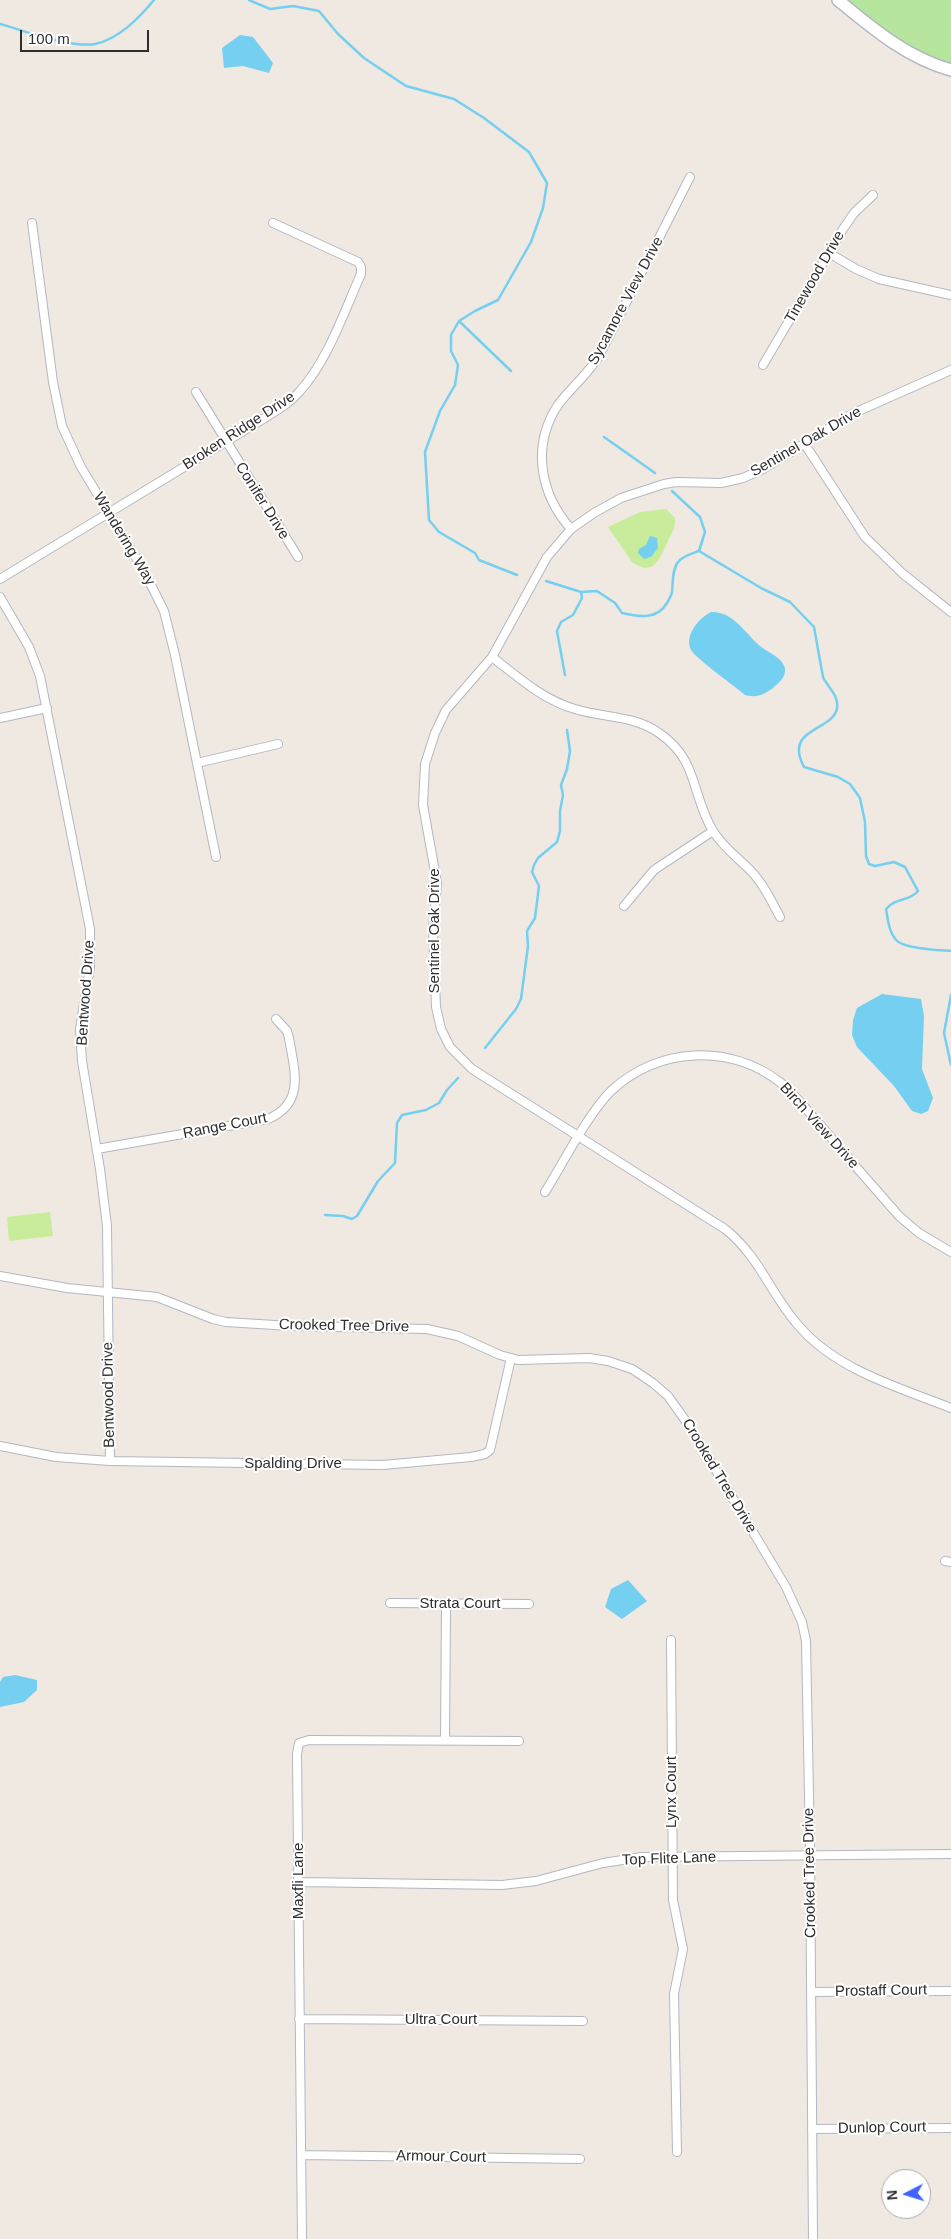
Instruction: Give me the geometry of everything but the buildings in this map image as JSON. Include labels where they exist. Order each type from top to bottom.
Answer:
[{"type":"street","points":[[838,0],[896,45],[930,64],[951,70]]},
{"type":"street","name":"Sycamore View Drive","points":[[571,529],[554,507],[545,484],[542,457],[546,431],[559,404],[588,373],[600,354],[690,177]]},
{"type":"street","name":"Tinewood Drive","points":[[763,365],[854,212],[874,195]]},
{"type":"street","name":"Wandering Way","points":[[32,223],[57,408],[72,450],[108,514],[144,571],[164,612],[216,857]]},
{"type":"street","name":"Broken Ridge Drive","points":[[0,579],[284,405],[311,378],[321,362],[361,274],[361,267],[358,262],[274,223]]},
{"type":"street","points":[[829,253],[856,269],[879,279],[951,295]]},
{"type":"street","name":"Sentinel Oak Drive","points":[[951,370],[854,413],[763,470],[732,482],[711,484],[676,482],[634,493],[606,506],[571,529],[547,556],[492,657],[446,710],[435,733],[425,764],[423,805],[437,883],[433,928],[436,1012],[445,1039],[456,1055],[580,1136],[699,1210],[736,1238],[758,1264],[798,1325],[822,1348],[846,1364],[951,1408]]},
{"type":"street","name":"Conifer Drive","points":[[196,392],[225,442],[298,557]]},
{"type":"street","points":[[804,443],[865,537],[902,573],[951,612]]},
{"type":"street","name":"Bentwood Drive","points":[[0,597],[34,658],[47,708],[90,929],[90,967],[80,1029],[82,1061],[97,1149],[106,1218],[110,1461]]},
{"type":"street","points":[[492,657],[534,689],[558,703],[588,712],[634,721],[658,732],[672,742],[693,776],[705,815],[713,831],[760,880],[780,917]]},
{"type":"street","points":[[0,718],[47,708]]},
{"type":"street","points":[[197,763],[278,744]]},
{"type":"street","points":[[624,906],[654,870],[713,831]]},
{"type":"street","name":"Range Court","points":[[97,1149],[268,1119],[280,1113],[292,1097],[295,1077],[287,1031],[276,1019]]},
{"type":"street","name":"Birch View Drive","points":[[545,1192],[580,1136],[611,1092],[630,1077],[650,1065],[672,1058],[694,1055],[718,1056],[741,1061],[762,1070],[782,1084],[899,1216],[919,1233],[951,1252]]},
{"type":"street","name":"Crooked Tree Drive","points":[[0,1276],[67,1288],[157,1297],[213,1320],[239,1324],[427,1328],[458,1336],[511,1358],[537,1361],[589,1358],[608,1361],[632,1369],[668,1396],[690,1427],[786,1587],[802,1622],[807,1660],[813,2239]]},
{"type":"street","name":"Spalding Drive","points":[[0,1446],[56,1457],[110,1461],[383,1465],[409,1464],[485,1454],[490,1450],[494,1438],[511,1358]]},
{"type":"street","name":"Strata Court","points":[[390,1603],[446,1605],[529,1604]]},
{"type":"street","points":[[445,1740],[446,1605]]},
{"type":"street","name":"Lynx Court","points":[[671,1640],[674,1910],[683,1949],[674,1994],[677,2152]]},
{"type":"street","name":"Maxfli Lane","points":[[302,2239],[299,2019],[300,1882],[297,1754],[299,1744],[309,1740],[519,1742]]},
{"type":"street","name":"Top Flite Lane","points":[[300,1882],[502,1885],[536,1881],[623,1859],[951,1854]]},
{"type":"street","name":"Prostaff Court","points":[[811,1992],[951,1990]]},
{"type":"street","name":"Ultra Court","points":[[299,2019],[583,2021]]},
{"type":"street","name":"Dunlop Court","points":[[812,2129],[951,2128]]},
{"type":"street","name":"Armour Court","points":[[302,2155],[580,2159]]},
{"type":"green space","points":[[838,0],[951,0],[951,70],[936,66]]},
{"type":"green space","points":[[666,509],[675,518],[675,526],[656,564],[646,568],[632,562],[608,527],[640,512]]},
{"type":"green space","points":[[50,1212],[53,1236],[9,1241],[7,1217]]},
{"type":"water","points":[[240,35],[253,37],[273,63],[269,73],[243,66],[224,68],[222,48]]},
{"type":"water","points":[[650,536],[657,538],[658,548],[651,557],[644,559],[638,553],[639,549],[646,545]]},
{"type":"water","points":[[711,612],[726,615],[732,619],[760,646],[781,661],[785,669],[784,675],[773,688],[760,695],[745,695],[694,654],[689,644],[691,633],[702,618]]},
{"type":"water","points":[[882,994],[921,999],[924,1016],[922,1069],[933,1098],[928,1111],[921,1114],[912,1111],[894,1086],[857,1047],[852,1035],[853,1020],[857,1008]]},
{"type":"water","points":[[628,1580],[647,1601],[622,1619],[605,1607],[611,1589]]},
{"type":"water","points":[[15,1675],[37,1680],[37,1690],[24,1702],[0,1707],[0,1682],[3,1677]]},
{"type":"waterway","points":[[0,24],[74,44],[95,44],[120,33],[135,21],[154,0]]},
{"type":"waterway","points":[[249,0],[270,9],[293,6],[319,11],[338,34],[364,58],[406,86],[454,99],[484,118],[529,152],[547,183],[543,208],[531,242],[498,300],[459,321],[451,335],[451,351],[458,365],[455,385],[440,411],[425,452],[429,520],[439,532],[475,553],[479,560],[517,575]]},
{"type":"waterway","points":[[459,321],[511,371]]},
{"type":"waterway","points":[[604,437],[655,473]]},
{"type":"waterway","points":[[672,491],[700,517],[705,532],[699,551]]},
{"type":"waterway","points":[[546,581],[581,592],[597,591],[615,603],[622,613],[635,616],[653,615],[663,608],[672,594],[674,573],[678,562],[699,551],[761,588],[790,602],[814,627],[823,677],[835,695],[837,703],[834,716],[804,737],[800,744],[799,754],[804,767],[838,777],[850,784],[860,798],[865,822],[866,856],[869,864],[875,866],[894,862],[905,867],[918,891],[911,897],[894,903],[886,909],[890,930],[896,940],[914,947],[951,951]]},
{"type":"waterway","points":[[565,675],[557,631],[561,622],[573,615],[582,598],[581,592]]},
{"type":"waterway","points":[[485,1048],[516,1009],[521,999],[528,946],[527,931],[535,918],[539,886],[532,872],[538,858],[557,842],[560,831],[560,811],[563,795],[561,785],[567,769],[570,751],[567,730]]},
{"type":"waterway","points":[[951,995],[944,1033],[951,1065]]},
{"type":"waterway","points":[[325,1215],[343,1216],[352,1219],[357,1216],[378,1181],[395,1163],[397,1123],[402,1115],[426,1110],[439,1103],[458,1078]]}]
